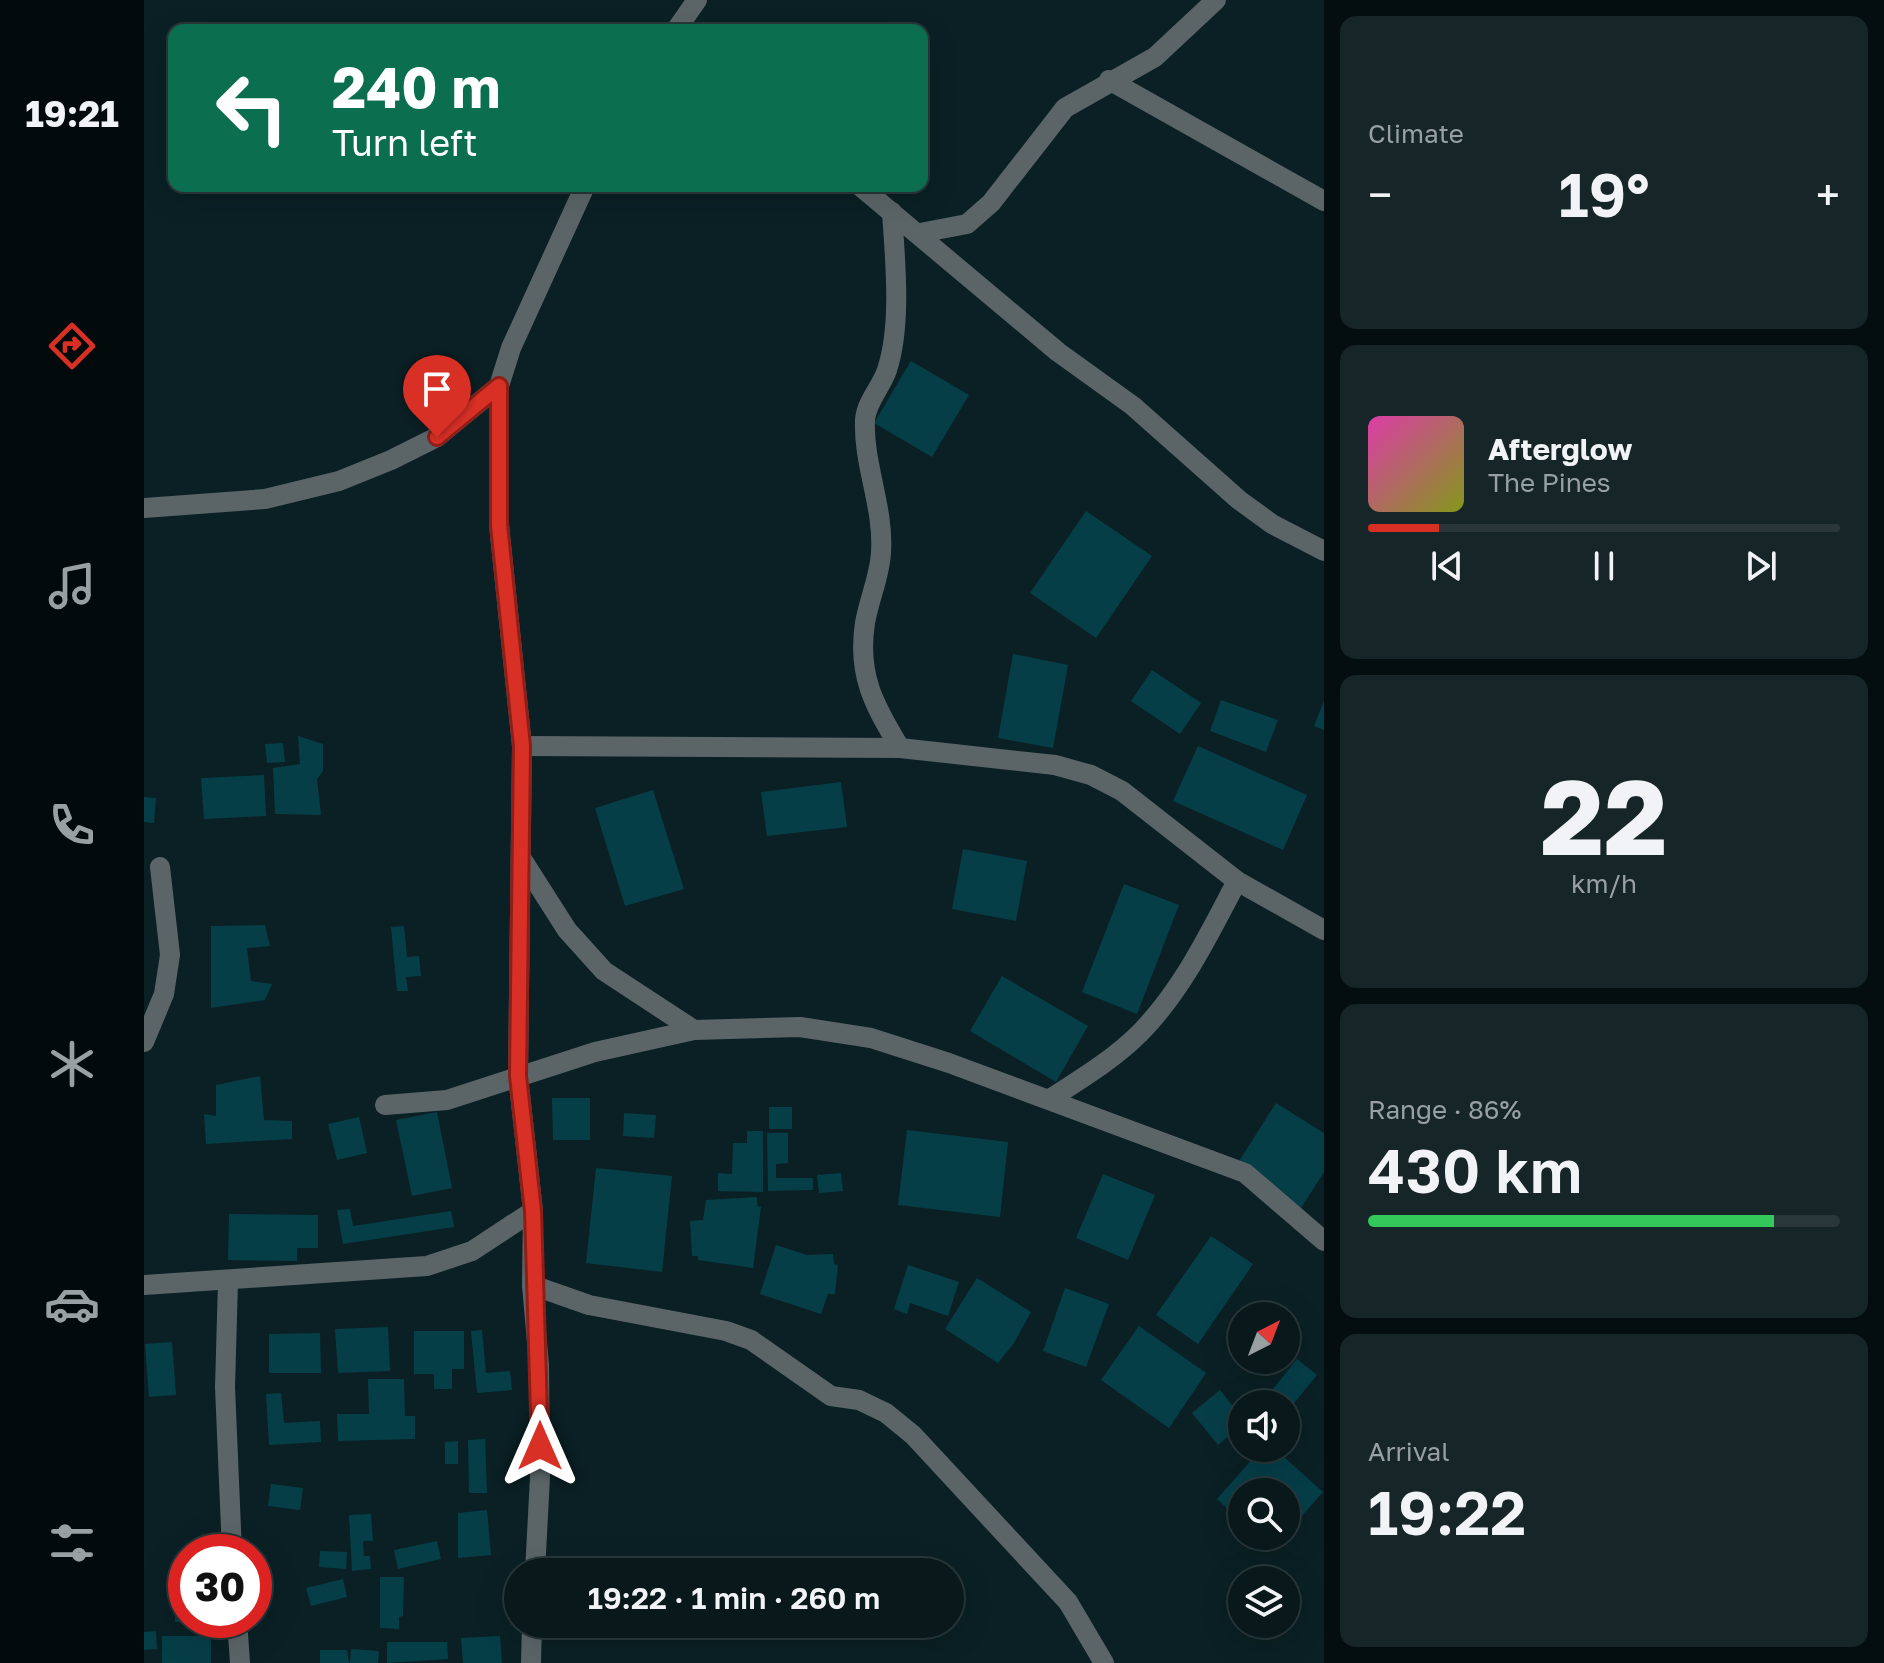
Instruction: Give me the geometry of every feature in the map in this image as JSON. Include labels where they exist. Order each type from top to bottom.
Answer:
[{"type":"street","points":[[680,24],[697,0]]},
{"type":"street","points":[[920,233],[967,224],[991,203],[1065,108],[1109,80],[1155,57],[1216,0]]},
{"type":"street","points":[[1109,80],[1324,201]]},
{"type":"street","points":[[535,1558],[540,1415],[532,1285],[533,1211],[518,1076],[522,746],[499,525],[499,386],[534,294],[582,192]]},
{"type":"street","points":[[867,192],[920,233],[1058,352],[1133,406],[1239,500],[1272,524],[1324,551]]},
{"type":"street","points":[[892,212],[896,271],[892,343],[887,370],[866,414],[865,442],[882,524],[881,556],[865,624],[863,666],[872,702],[900,748]]},
{"type":"street","points":[[144,508],[265,499],[339,481],[437,437],[499,386]]},
{"type":"street","points":[[522,746],[900,748],[1055,765],[1091,775],[1165,821],[1237,881],[1324,930]]},
{"type":"street","points":[[523,861],[567,930],[604,971],[694,1030]]},
{"type":"street","points":[[144,1042],[164,994],[170,955],[160,867]]},
{"type":"street","points":[[1050,1099],[1105,1063],[1139,1034],[1164,1006],[1205,942],[1237,881]]},
{"type":"street","points":[[385,1105],[447,1100],[595,1052],[694,1030],[800,1027],[871,1038],[1050,1099],[1245,1173],[1324,1241]]},
{"type":"street","points":[[144,1285],[228,1282],[427,1266],[472,1251],[533,1211]]},
{"type":"street","points":[[228,1282],[225,1387],[231,1534]]},
{"type":"street","points":[[532,1285],[589,1305],[726,1331],[751,1340],[831,1396],[859,1400],[886,1413],[913,1435],[1068,1602],[1104,1663]]},
{"type":"street","points":[[238,1638],[240,1663]]},
{"type":"street","points":[[531,1663],[532,1638]]},
{"type":"building","points":[[911,361],[969,395],[932,457],[874,423]]},
{"type":"building","points":[[1086,511],[1152,556],[1096,638],[1030,593]]},
{"type":"building","points":[[1013,654],[1068,665],[1053,748],[998,738]]},
{"type":"building","points":[[1152,670],[1201,703],[1180,734],[1131,701]]},
{"type":"building","points":[[1221,700],[1278,720],[1266,752],[1210,731]]},
{"type":"building","points":[[1324,701],[1324,730],[1314,726]]},
{"type":"building","points":[[298,736],[323,744],[323,771],[317,779],[321,815],[275,814],[273,768],[300,764]]},
{"type":"building","points":[[283,743],[285,762],[267,763],[265,744]]},
{"type":"building","points":[[1198,746],[1307,795],[1283,850],[1173,801]]},
{"type":"building","points":[[264,775],[266,816],[204,819],[201,778]]},
{"type":"building","points":[[841,782],[847,827],[767,836],[761,792]]},
{"type":"building","points":[[653,790],[684,889],[625,906],[595,808]]},
{"type":"building","points":[[144,797],[156,798],[154,823],[144,822]]},
{"type":"building","points":[[963,849],[1027,861],[1016,921],[952,909]]},
{"type":"building","points":[[1124,884],[1179,905],[1137,1014],[1082,992]]},
{"type":"building","points":[[265,925],[270,946],[247,948],[251,981],[272,984],[265,1000],[211,1008],[211,926]]},
{"type":"building","points":[[404,926],[407,957],[419,956],[421,976],[406,977],[408,991],[397,991],[391,927]]},
{"type":"building","points":[[1002,976],[1088,1026],[1056,1082],[970,1031]]},
{"type":"building","points":[[260,1076],[264,1120],[292,1121],[292,1139],[206,1144],[204,1114],[216,1116],[216,1085]]},
{"type":"building","points":[[552,1098],[590,1098],[590,1140],[553,1140]]},
{"type":"building","points":[[1276,1103],[1324,1133],[1324,1172],[1301,1208],[1236,1166]]},
{"type":"building","points":[[769,1107],[792,1107],[792,1129],[769,1129]]},
{"type":"building","points":[[437,1112],[452,1188],[412,1196],[396,1120]]},
{"type":"building","points":[[624,1113],[656,1115],[654,1138],[623,1136]]},
{"type":"building","points":[[359,1117],[367,1153],[337,1160],[328,1124]]},
{"type":"building","points":[[907,1130],[1008,1142],[1000,1217],[898,1205]]},
{"type":"building","points":[[747,1131],[763,1131],[763,1192],[718,1191],[718,1173],[732,1174],[733,1143],[747,1143]]},
{"type":"building","points":[[767,1133],[788,1133],[788,1163],[776,1164],[776,1178],[813,1178],[813,1190],[768,1191]]},
{"type":"building","points":[[596,1168],[672,1176],[662,1272],[586,1263]]},
{"type":"building","points":[[841,1173],[843,1191],[819,1193],[817,1175]]},
{"type":"building","points":[[1103,1174],[1155,1195],[1128,1260],[1076,1238]]},
{"type":"building","points":[[757,1197],[757,1206],[761,1207],[753,1268],[698,1260],[698,1256],[692,1256],[690,1221],[703,1220],[706,1200]]},
{"type":"building","points":[[350,1209],[353,1226],[451,1211],[454,1227],[343,1244],[337,1210]]},
{"type":"building","points":[[229,1214],[318,1215],[318,1248],[297,1248],[297,1261],[228,1260]]},
{"type":"building","points":[[1211,1236],[1253,1264],[1198,1344],[1156,1315]]},
{"type":"building","points":[[776,1245],[807,1255],[833,1254],[834,1264],[838,1265],[835,1294],[828,1294],[821,1314],[760,1294]]},
{"type":"building","points":[[908,1265],[959,1282],[948,1316],[910,1303],[907,1314],[894,1309]]},
{"type":"building","points":[[977,1278],[1031,1312],[1014,1343],[998,1363],[945,1329]]},
{"type":"building","points":[[1065,1288],[1109,1304],[1086,1367],[1043,1351]]},
{"type":"building","points":[[1139,1326],[1206,1373],[1169,1428],[1101,1380]]},
{"type":"building","points":[[388,1327],[390,1371],[338,1373],[335,1329]]},
{"type":"building","points":[[482,1330],[486,1373],[510,1371],[512,1390],[477,1393],[471,1331]]},
{"type":"building","points":[[414,1331],[464,1331],[464,1369],[452,1369],[452,1389],[434,1389],[434,1374],[414,1374]]},
{"type":"building","points":[[320,1333],[321,1373],[269,1373],[269,1334]]},
{"type":"building","points":[[172,1342],[176,1395],[149,1397],[145,1344]]},
{"type":"building","points":[[1300,1361],[1317,1375],[1300,1396],[1300,1390],[1272,1390],[1285,1374],[1300,1374]]},
{"type":"building","points":[[368,1379],[404,1379],[405,1416],[415,1416],[415,1439],[338,1441],[337,1414],[369,1414]]},
{"type":"building","points":[[1220,1390],[1228,1400],[1228,1437],[1218,1445],[1192,1413]]},
{"type":"building","points":[[281,1393],[284,1423],[320,1421],[321,1442],[269,1445],[266,1394]]},
{"type":"building","points":[[485,1439],[487,1493],[469,1493],[468,1440]]},
{"type":"building","points":[[458,1441],[458,1464],[445,1464],[445,1442]]},
{"type":"building","points":[[1250,1462],[1290,1462],[1323,1492],[1300,1518],[1300,1478],[1236,1478]]},
{"type":"building","points":[[271,1484],[303,1488],[300,1510],[268,1506]]},
{"type":"building","points":[[1228,1487],[1228,1509],[1217,1499]]},
{"type":"building","points":[[487,1510],[491,1555],[458,1558],[458,1513]]},
{"type":"building","points":[[371,1514],[373,1541],[363,1541],[364,1556],[370,1556],[371,1569],[352,1571],[349,1515]]},
{"type":"building","points":[[437,1541],[441,1559],[398,1569],[394,1550]]},
{"type":"building","points":[[320,1551],[347,1552],[346,1569],[319,1567]]},
{"type":"building","points":[[380,1577],[404,1577],[403,1616],[399,1617],[399,1629],[380,1628]]},
{"type":"building","points":[[343,1579],[347,1597],[311,1606],[306,1588]]},
{"type":"building","points":[[156,1631],[157,1649],[144,1650],[144,1632]]},
{"type":"building","points":[[162,1636],[211,1638],[211,1663],[162,1663]]},
{"type":"building","points":[[500,1636],[502,1663],[463,1663],[461,1638]]},
{"type":"building","points":[[387,1642],[447,1642],[448,1659],[387,1663]]},
{"type":"building","points":[[351,1649],[379,1651],[378,1663],[350,1663]]},
{"type":"building","points":[[320,1650],[347,1650],[349,1663],[320,1663]]},
{"type":"route","points":[[437,437],[499,386],[499,525],[522,746],[518,1076],[533,1211],[532,1285],[539,1365],[540,1446]]}]
